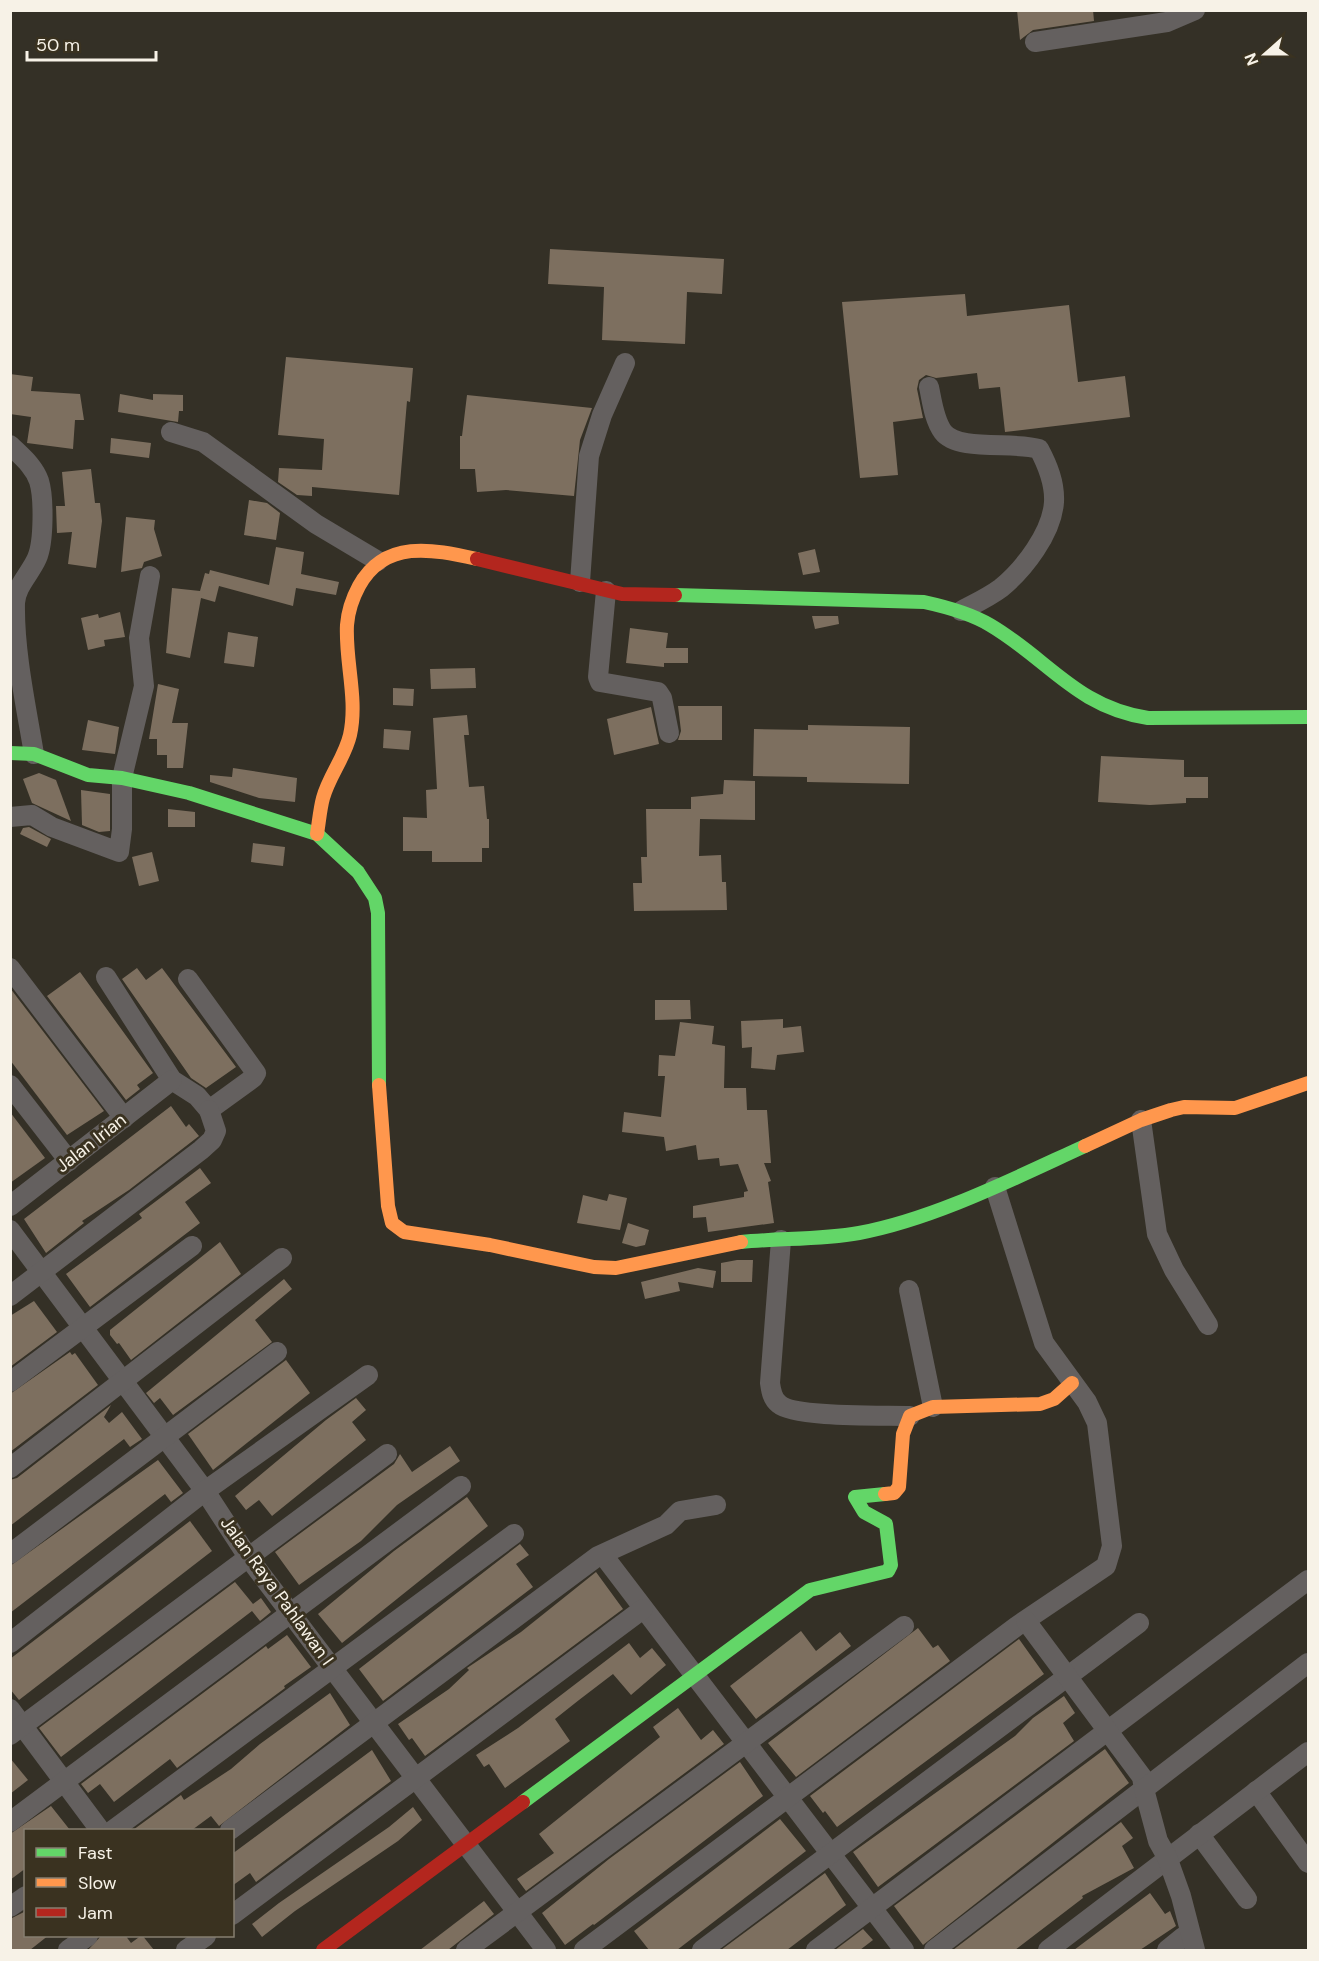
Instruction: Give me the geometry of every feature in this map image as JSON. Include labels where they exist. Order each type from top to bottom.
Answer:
[{"type":"street","points":[[1035,42],[1167,22],[1195,10]]},
{"type":"street","points":[[580,582],[589,456],[602,415],[625,363]]},
{"type":"street","points":[[929,387],[942,431],[950,439],[981,445],[1024,444],[1039,449],[1048,467],[1053,485],[1054,504],[1047,528],[1025,563],[1001,588],[961,611]]},
{"type":"street","points":[[171,432],[203,442],[316,524],[378,561]]},
{"type":"street","points":[[10,445],[32,468],[40,488],[41,546],[37,558],[18,589],[15,604],[23,684],[34,754]]},
{"type":"street","points":[[317,834],[323,797],[350,736],[352,702],[347,625],[351,601],[368,570],[378,561],[408,551],[435,551],[580,582],[606,591],[924,602],[961,611],[1003,634],[1083,695],[1125,714],[1148,718],[1308,717]]},
{"type":"street","points":[[10,817],[32,815],[52,827],[119,852],[122,829],[122,778],[144,686],[139,638],[150,576]]},
{"type":"street","points":[[606,591],[598,677],[600,682],[658,692],[662,698],[669,733]]},
{"type":"street","points":[[10,753],[34,754],[79,773],[122,778],[224,802],[317,834],[358,872],[375,898],[378,913],[379,1082],[389,1214],[397,1229],[594,1267],[615,1268],[742,1242],[858,1233],[876,1229],[995,1187],[1141,1120],[1184,1107],[1221,1109],[1248,1106],[1308,1083]]},
{"type":"street","points":[[10,968],[124,1118]]},
{"type":"street","points":[[10,1296],[212,1140],[216,1131],[209,1110],[197,1096],[172,1080],[106,977]]},
{"type":"street","points":[[188,979],[256,1073],[253,1078],[209,1110]]},
{"type":"street","name":"Jalan Irian","points":[[11,1204],[172,1080]]},
{"type":"street","points":[[10,1085],[69,1161]]},
{"type":"street","points":[[1141,1120],[1156,1234],[1174,1270],[1208,1325]]},
{"type":"street","points":[[584,1950],[1026,1621],[1106,1566],[1112,1546],[1098,1423],[1087,1402],[1049,1352],[1040,1334],[995,1187]]},
{"type":"street","name":"Jalan Raya Pahlawan I","points":[[10,1230],[205,1491],[248,1557],[546,1950]]},
{"type":"street","points":[[781,1240],[770,1383],[776,1401],[784,1407],[813,1412],[910,1416],[933,1407],[1040,1404],[1054,1400],[1072,1383]]},
{"type":"street","points":[[10,1382],[84,1329],[192,1246]]},
{"type":"street","points":[[10,1468],[282,1258]]},
{"type":"street","points":[[909,1290],[933,1407]]},
{"type":"street","points":[[10,1554],[277,1352]]},
{"type":"street","points":[[10,1643],[205,1491],[368,1375]]},
{"type":"street","points":[[322,1950],[810,1590],[885,1573],[891,1568],[886,1524],[864,1512],[855,1497],[894,1493],[899,1487],[902,1442],[906,1421],[910,1416]]},
{"type":"street","points":[[17,1731],[387,1454]]},
{"type":"street","points":[[10,1822],[460,1486]]},
{"type":"street","points":[[231,1829],[375,1724],[588,1562],[666,1525],[680,1511],[716,1505]]},
{"type":"street","points":[[114,1829],[514,1534]]},
{"type":"street","points":[[603,1555],[904,1950]]},
{"type":"street","points":[[816,1950],[1308,1580]]},
{"type":"street","points":[[234,1914],[643,1609]]},
{"type":"street","points":[[1026,1621],[1142,1777],[1158,1841],[1167,1857],[1189,1944],[1167,1950]]},
{"type":"street","points":[[702,1950],[1069,1678],[1139,1623]]},
{"type":"street","points":[[466,1950],[904,1626]]},
{"type":"street","points":[[934,1950],[1308,1663]]},
{"type":"street","points":[[10,1709],[17,1731],[63,1782],[99,1829]]},
{"type":"street","points":[[1048,1950],[1167,1857],[1308,1752]]},
{"type":"street","points":[[1256,1791],[1308,1863]]},
{"type":"street","points":[[1199,1834],[1247,1899]]},
{"type":"street","points":[[10,1907],[24,1897]]},
{"type":"street","points":[[68,1950],[85,1937]]},
{"type":"street","points":[[185,1946],[202,1937]]},
{"type":"building","points":[[1017,10],[1093,10],[1094,21],[1033,30],[1020,40]]},
{"type":"building","points":[[550,249],[724,259],[722,294],[687,292],[685,344],[602,340],[604,287],[548,284]]},
{"type":"building","points":[[965,294],[967,316],[1069,305],[1078,382],[1125,376],[1130,417],[1005,432],[1000,387],[979,389],[977,373],[936,378],[926,375],[919,380],[917,389],[923,418],[893,422],[898,475],[860,478],[842,302]]},
{"type":"building","points":[[286,357],[413,368],[410,402],[407,401],[399,495],[312,487],[312,496],[297,495],[278,482],[279,468],[322,470],[324,439],[278,435]]},
{"type":"building","points":[[10,374],[33,377],[31,391],[80,394],[84,420],[75,420],[73,449],[27,443],[31,417],[10,414]]},
{"type":"building","points":[[120,394],[153,400],[153,394],[183,395],[183,411],[179,411],[178,422],[118,412]]},
{"type":"building","points":[[467,395],[592,408],[580,440],[574,496],[506,490],[477,492],[475,469],[460,469],[460,436],[462,436]]},
{"type":"building","points":[[111,438],[151,443],[149,458],[110,453]]},
{"type":"building","points":[[91,469],[95,503],[100,503],[102,521],[96,568],[68,564],[72,532],[57,533],[56,506],[65,506],[62,472]]},
{"type":"building","points":[[249,500],[267,503],[280,513],[276,540],[244,535]]},
{"type":"building","points":[[126,517],[155,520],[154,529],[162,556],[144,562],[142,568],[121,572]]},
{"type":"building","points":[[276,547],[304,552],[301,574],[339,582],[336,595],[296,588],[293,606],[219,586],[215,602],[201,598],[190,658],[166,653],[172,588],[200,591],[205,573],[209,574],[210,570],[269,585]]},
{"type":"building","points":[[815,549],[820,572],[803,575],[798,553]]},
{"type":"building","points":[[120,612],[125,637],[104,640],[105,646],[88,650],[81,618],[98,614],[99,618]]},
{"type":"building","points":[[812,616],[838,616],[839,624],[815,629]]},
{"type":"building","points":[[630,628],[668,633],[666,648],[688,648],[688,663],[664,663],[664,667],[626,663]]},
{"type":"building","points":[[228,632],[258,637],[254,667],[224,663]]},
{"type":"building","points":[[475,668],[476,688],[431,689],[430,669]]},
{"type":"building","points":[[158,684],[179,689],[172,723],[188,723],[183,768],[167,768],[167,755],[157,755],[157,739],[149,739]]},
{"type":"building","points":[[393,688],[414,689],[413,706],[393,705]]},
{"type":"building","points":[[678,706],[722,706],[722,740],[678,740],[681,731]]},
{"type":"building","points":[[651,707],[659,744],[614,755],[607,719]]},
{"type":"building","points":[[467,715],[469,735],[464,735],[469,787],[484,786],[487,819],[489,819],[489,848],[482,848],[482,862],[432,862],[432,851],[403,851],[403,817],[427,818],[426,790],[437,789],[433,718]]},
{"type":"building","points":[[88,720],[119,727],[115,754],[82,750]]},
{"type":"building","points":[[808,725],[910,727],[909,784],[807,782],[807,777],[753,776],[754,729],[808,730]]},
{"type":"building","points":[[384,729],[411,731],[409,750],[383,748]]},
{"type":"building","points":[[1101,756],[1184,760],[1184,777],[1208,777],[1208,798],[1186,798],[1186,803],[1150,805],[1098,802]]},
{"type":"building","points":[[233,768],[297,778],[295,802],[259,798],[210,782],[210,775],[232,777]]},
{"type":"building","points":[[39,773],[56,780],[71,821],[32,803],[23,779]]},
{"type":"building","points":[[724,780],[755,781],[755,820],[700,819],[699,856],[721,855],[722,882],[726,882],[727,910],[634,911],[633,883],[642,883],[641,857],[647,857],[646,809],[691,809],[691,797],[723,794]]},
{"type":"building","points":[[81,790],[110,794],[110,831],[99,832],[82,825]]},
{"type":"building","points":[[168,809],[195,812],[195,827],[168,827]]},
{"type":"building","points":[[29,827],[51,839],[47,847],[20,834],[23,828]]},
{"type":"building","points":[[253,843],[285,847],[283,866],[251,862]]},
{"type":"building","points":[[152,852],[159,881],[139,886],[132,857]]},
{"type":"building","points":[[137,968],[146,980],[162,968],[236,1067],[206,1088],[191,1078],[122,979]]},
{"type":"building","points":[[80,972],[153,1073],[137,1085],[140,1089],[126,1100],[47,996]]},
{"type":"building","points":[[10,988],[104,1111],[67,1135],[10,1060]]},
{"type":"building","points":[[655,1000],[690,1000],[691,1019],[655,1020]]},
{"type":"building","points":[[783,1019],[783,1028],[801,1026],[804,1052],[777,1055],[775,1070],[751,1068],[752,1047],[742,1048],[741,1021]]},
{"type":"building","points":[[680,1022],[714,1026],[712,1044],[725,1046],[724,1088],[746,1088],[747,1110],[767,1110],[771,1163],[764,1163],[771,1181],[768,1182],[774,1223],[708,1232],[706,1217],[693,1218],[693,1206],[744,1197],[744,1192],[748,1191],[738,1164],[720,1166],[719,1158],[698,1160],[696,1145],[666,1151],[664,1137],[622,1132],[624,1112],[661,1117],[665,1076],[658,1076],[659,1055],[675,1056]]},
{"type":"building","points":[[171,1106],[186,1127],[189,1124],[199,1136],[129,1190],[82,1221],[84,1223],[46,1253],[24,1219]]},
{"type":"building","points":[[10,1112],[45,1158],[10,1183]]},
{"type":"building","points":[[200,1168],[211,1183],[185,1202],[200,1223],[90,1307],[66,1274],[142,1218],[139,1214]]},
{"type":"building","points":[[609,1194],[627,1198],[620,1230],[577,1223],[583,1195],[607,1201]]},
{"type":"building","points":[[628,1223],[649,1230],[645,1245],[636,1247],[622,1243]]},
{"type":"building","points":[[220,1242],[241,1274],[131,1360],[110,1335],[110,1330]]},
{"type":"building","points":[[753,1260],[752,1282],[721,1282],[721,1263]]},
{"type":"building","points":[[698,1268],[716,1271],[713,1288],[678,1282],[680,1291],[645,1299],[641,1282]]},
{"type":"building","points":[[284,1279],[292,1289],[255,1320],[272,1342],[173,1415],[160,1398],[154,1403],[146,1393]]},
{"type":"building","points":[[34,1301],[57,1332],[10,1367],[10,1316]]},
{"type":"building","points":[[70,1352],[72,1355],[75,1353],[98,1385],[10,1452],[10,1394]]},
{"type":"building","points":[[286,1360],[310,1393],[213,1470],[188,1434]]},
{"type":"building","points":[[356,1398],[366,1410],[352,1422],[366,1440],[272,1516],[259,1500],[246,1510],[235,1496]]},
{"type":"building","points":[[111,1405],[104,1417],[109,1423],[122,1412],[142,1439],[130,1447],[124,1439],[10,1526],[10,1480],[17,1478]]},
{"type":"building","points":[[450,1446],[460,1461],[397,1505],[361,1541],[299,1585],[275,1552],[394,1464],[400,1454],[412,1472]]},
{"type":"building","points":[[158,1460],[183,1493],[171,1502],[165,1494],[10,1613],[10,1566]]},
{"type":"building","points":[[467,1497],[488,1526],[342,1643],[318,1614],[394,1551]]},
{"type":"building","points":[[190,1521],[212,1551],[19,1700],[10,1689],[10,1659]]},
{"type":"building","points":[[520,1544],[529,1555],[516,1564],[533,1587],[383,1701],[359,1669]]},
{"type":"building","points":[[596,1572],[623,1609],[425,1756],[412,1738],[409,1740],[398,1724],[449,1689],[469,1670],[467,1668],[521,1632]]},
{"type":"building","points":[[235,1582],[253,1604],[261,1598],[271,1612],[260,1621],[252,1611],[61,1757],[39,1728]]},
{"type":"building","points":[[918,1628],[933,1648],[938,1645],[950,1661],[796,1777],[768,1743]]},
{"type":"building","points":[[801,1631],[816,1651],[840,1632],[851,1646],[756,1719],[730,1686]]},
{"type":"building","points":[[287,1635],[311,1667],[177,1768],[170,1759],[114,1802],[100,1784],[88,1793],[81,1784],[266,1646],[268,1649]]},
{"type":"building","points":[[1019,1639],[1044,1674],[837,1827],[825,1811],[823,1813],[810,1796]]},
{"type":"building","points":[[629,1643],[640,1658],[652,1648],[666,1665],[631,1695],[613,1674],[555,1719],[570,1741],[505,1788],[489,1764],[484,1767],[476,1755],[518,1728]]},
{"type":"building","points":[[330,1693],[350,1725],[219,1826],[211,1816],[193,1829],[134,1829],[181,1795],[184,1800],[231,1769],[260,1744]]},
{"type":"building","points":[[1064,1696],[1075,1713],[1063,1723],[1074,1741],[878,1887],[853,1852],[1015,1736],[1033,1718]]},
{"type":"building","points":[[678,1708],[701,1740],[713,1730],[724,1744],[526,1891],[517,1879],[554,1853],[539,1834],[660,1737],[653,1727]]},
{"type":"building","points":[[1105,1749],[1129,1783],[923,1945],[894,1906]]},
{"type":"building","points":[[372,1750],[391,1781],[256,1882],[250,1873],[234,1885],[234,1853]]},
{"type":"building","points":[[10,1758],[28,1780],[10,1794]]},
{"type":"building","points":[[740,1762],[763,1796],[565,1945],[542,1913],[609,1859]]},
{"type":"building","points":[[51,1806],[69,1829],[24,1829],[24,1870],[10,1880],[10,1834]]},
{"type":"building","points":[[413,1807],[422,1820],[398,1841],[295,1911],[262,1937],[252,1924],[389,1827]]},
{"type":"building","points":[[780,1819],[806,1851],[677,1950],[649,1950],[634,1931]]},
{"type":"building","points":[[1121,1822],[1133,1838],[1122,1846],[1134,1868],[1082,1896],[1083,1898],[1015,1950],[953,1950]]},
{"type":"building","points":[[825,1873],[846,1905],[787,1950],[721,1950]]},
{"type":"building","points":[[1150,1893],[1165,1914],[1170,1911],[1176,1926],[1140,1950],[1074,1950]]},
{"type":"building","points":[[484,1901],[494,1914],[448,1950],[420,1950]]},
{"type":"building","points":[[24,1912],[24,1937],[46,1937],[30,1950],[10,1950],[10,1919]]},
{"type":"building","points":[[863,1929],[873,1940],[860,1950],[835,1950]]},
{"type":"building","points":[[100,1937],[126,1937],[131,1943],[139,1937],[144,1937],[154,1950],[88,1950]]},
{"type":"traffic: fast","points":[[675,595],[924,602],[958,611],[990,625],[1082,693],[1101,704],[1123,712],[1148,718],[1308,717]]},
{"type":"traffic: fast","points":[[10,753],[34,754],[88,775],[122,778],[189,793],[317,834],[358,872],[375,898],[378,913],[379,1085]]},
{"type":"traffic: fast","points":[[741,1242],[830,1237],[887,1227],[945,1208],[1085,1146]]},
{"type":"traffic: fast","points":[[523,1802],[810,1590],[888,1571],[891,1565],[886,1524],[864,1512],[855,1497],[885,1494]]},
{"type":"traffic: slow","points":[[317,834],[326,790],[345,751],[350,735],[353,708],[347,625],[351,605],[359,586],[370,571],[382,561],[396,554],[427,551],[477,559]]},
{"type":"traffic: slow","points":[[1085,1146],[1141,1120],[1171,1110],[1184,1107],[1235,1108],[1308,1083]]},
{"type":"traffic: slow","points":[[379,1085],[388,1206],[392,1223],[404,1232],[490,1245],[594,1267],[616,1268],[741,1242]]},
{"type":"traffic: slow","points":[[885,1494],[894,1493],[899,1487],[903,1434],[910,1416],[933,1407],[1040,1404],[1054,1399],[1072,1383]]},
{"type":"traffic: jam","points":[[477,559],[622,594],[675,595]]},
{"type":"traffic: jam","points":[[323,1950],[523,1802]]}]
